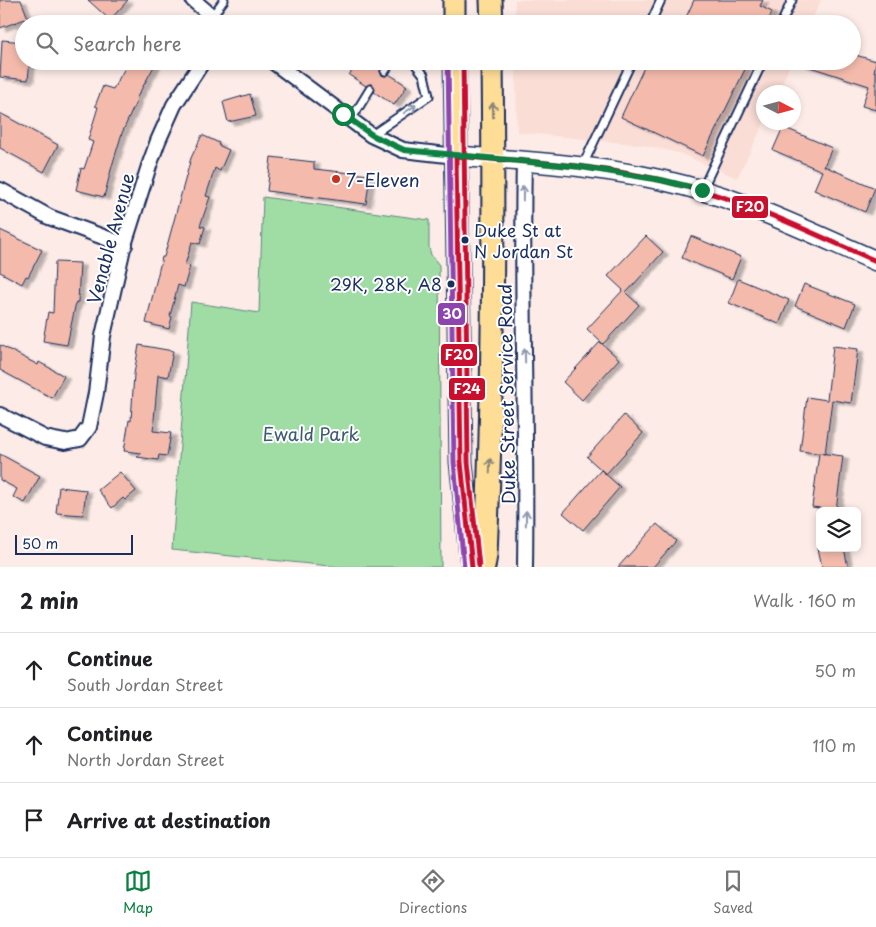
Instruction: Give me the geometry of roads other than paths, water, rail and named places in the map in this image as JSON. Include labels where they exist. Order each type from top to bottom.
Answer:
[{"type":"main road","points":[[454,0],[454,15]]},
{"type":"main road","points":[[491,0],[492,15]]},
{"type":"main road","points":[[455,70],[461,462],[472,567]]},
{"type":"main road","points":[[484,567],[491,420],[492,70]]},
{"type":"street","points":[[193,0],[210,15]]},
{"type":"street","name":"Venable Avenue","points":[[0,414],[45,438],[65,442],[80,439],[89,427],[96,394],[103,336],[125,245],[158,141],[174,106],[197,70]]},
{"type":"street","points":[[284,70],[372,135],[404,150],[582,167],[661,180],[702,190],[758,210],[876,261]]},
{"type":"street","name":"Duke Street Service Road","points":[[524,161],[522,227],[526,439],[525,567]]},
{"type":"street","points":[[0,190],[49,217],[125,245]]},
{"type":"lane","points":[[218,15],[224,0]]},
{"type":"lane","points":[[654,15],[661,0]]},
{"type":"lane","points":[[785,15],[792,0]]},
{"type":"lane","points":[[372,135],[429,96],[424,75],[420,70]]},
{"type":"lane","points":[[582,167],[628,70]]},
{"type":"lane","points":[[702,190],[759,70]]},
{"type":"lane","points":[[352,120],[370,89]]},
{"type":"place","name":"7-Eleven","points":[[336,179]]},
{"type":"place","name":"Duke St at N Jordan St","points":[[465,240]]},
{"type":"place","name":"29K, 28K, A8","points":[[451,284]]},
{"type":"park label","name":"Ewald Park","points":[[311,433]]}]
